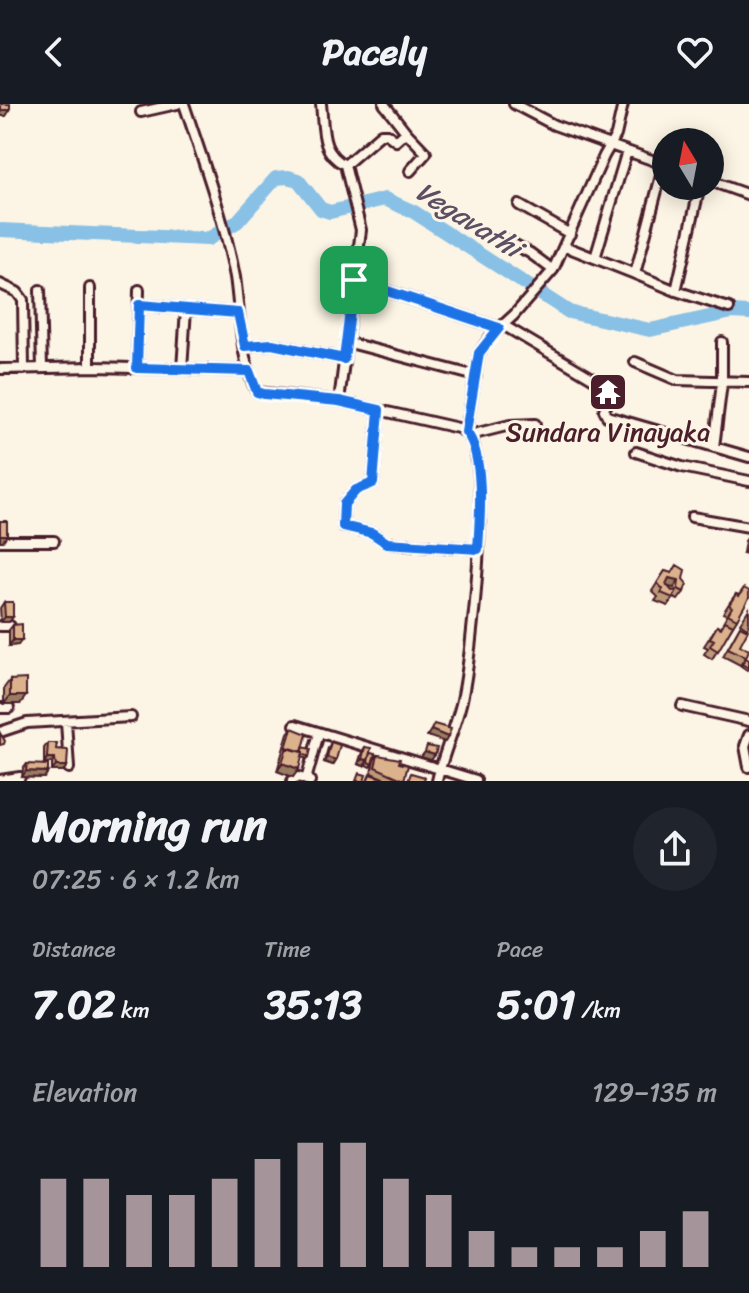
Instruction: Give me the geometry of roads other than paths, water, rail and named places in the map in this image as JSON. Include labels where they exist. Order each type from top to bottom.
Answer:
[{"type":"street","points":[[141,112],[177,104]]},
{"type":"street","points":[[184,104],[221,221],[235,280],[249,371],[257,392],[339,401],[468,434],[510,425],[535,424]]},
{"type":"street","points":[[321,104],[326,149],[330,156],[345,165],[361,230],[339,401]]},
{"type":"street","points":[[384,104],[426,153],[410,171]]},
{"type":"street","points":[[514,104],[554,125],[652,160]]},
{"type":"street","points":[[437,781],[460,709],[474,603],[478,549],[477,458],[468,434],[479,353],[553,270],[616,135],[623,104]]},
{"type":"street","points":[[345,165],[381,134],[387,134],[396,141],[406,132]]},
{"type":"street","points":[[595,258],[627,151]]},
{"type":"street","points":[[724,186],[749,195]]},
{"type":"street","points":[[635,274],[655,200]]},
{"type":"street","points":[[676,291],[697,200]]},
{"type":"street","points":[[519,205],[570,234]]},
{"type":"street","points":[[506,240],[553,270]]},
{"type":"street","points":[[564,246],[676,291],[729,308]]},
{"type":"street","points":[[354,280],[501,326],[609,388],[610,395],[604,410],[607,416],[749,457]]},
{"type":"street","points":[[0,284],[17,292],[23,300],[24,369]]},
{"type":"street","points":[[90,288],[90,367]]},
{"type":"street","points":[[40,290],[42,368]]},
{"type":"street","points":[[137,368],[139,290]]},
{"type":"street","points":[[139,305],[238,313]]},
{"type":"street","points":[[182,369],[186,309]]},
{"type":"street","points":[[346,342],[476,376]]},
{"type":"street","points":[[714,447],[722,383],[722,342]]},
{"type":"street","points":[[245,346],[272,344],[344,359]]},
{"type":"street","points":[[635,362],[677,380],[749,382]]},
{"type":"street","points":[[0,369],[90,367],[249,371]]},
{"type":"street","points":[[379,410],[373,483],[356,490],[344,504],[343,526],[372,533],[387,543],[478,549]]},
{"type":"street","points":[[636,452],[682,467],[749,481]]},
{"type":"street","points":[[692,517],[749,527]]},
{"type":"street","points":[[0,541],[54,541]]},
{"type":"street","points":[[682,706],[749,721]]},
{"type":"street","points":[[0,732],[21,723],[131,717]]},
{"type":"street","points":[[66,721],[69,768]]},
{"type":"street","points":[[295,725],[476,780]]},
{"type":"street","points":[[292,781],[296,777],[308,780],[319,733]]},
{"type":"street","points":[[749,735],[745,746],[749,767]]},
{"type":"street","points":[[0,780],[20,777]]},
{"type":"waterway","name":"Vegavathi","points":[[0,230],[208,239],[237,222],[276,178],[288,177],[298,180],[321,209],[330,212],[385,199],[414,212],[569,312],[650,330],[732,312],[749,313]]},
{"type":"place","name":"Sundara Vinayaka","points":[[608,392]]}]
